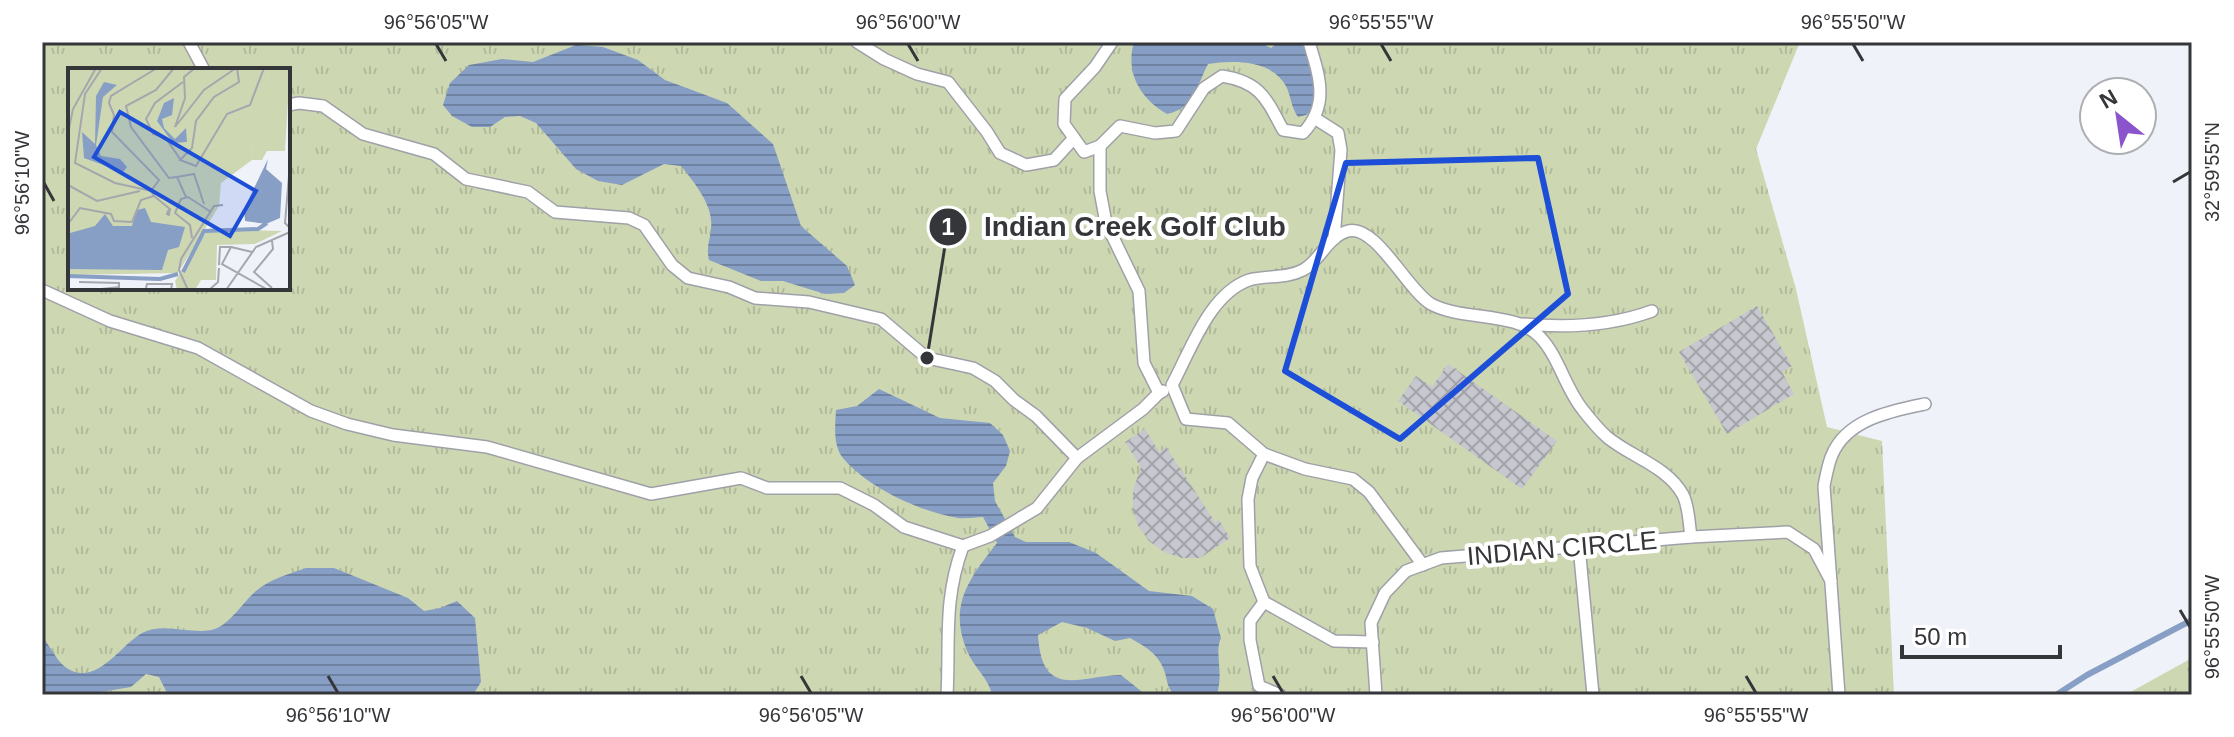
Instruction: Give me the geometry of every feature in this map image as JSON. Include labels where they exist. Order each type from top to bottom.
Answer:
[{"type":"lane","points":[[189,42],[203,68]]},
{"type":"lane","points":[[857,42],[917,74],[948,82],[1000,153],[1026,165],[1054,160],[1074,138]]},
{"type":"lane","points":[[1112,42],[1095,67],[1065,99],[1064,124],[1084,152],[1100,146],[1120,126],[1155,133],[1176,131],[1204,88],[1222,76],[1246,80],[1268,102],[1283,130],[1303,133],[1316,119],[1321,84],[1309,42]]},
{"type":"lane","points":[[290,105],[323,106],[363,134],[434,154],[466,179],[528,192],[555,212],[629,218],[644,225],[672,265],[688,278],[729,287],[755,298],[809,302],[881,319],[927,358],[973,368],[995,381],[1036,416],[1077,458]]},
{"type":"lane","points":[[1316,119],[1338,133],[1341,150],[1334,239]]},
{"type":"lane","points":[[1100,146],[1100,191],[1106,223],[1139,291],[1144,363],[1159,393]]},
{"type":"lane","points":[[42,290],[110,321],[198,348],[311,411],[347,424],[393,435],[487,447],[651,494],[741,478],[767,488],[840,488],[874,505],[904,527],[963,546],[990,536],[1037,508],[1077,458],[1172,385],[1205,320],[1229,292],[1248,280],[1304,270],[1334,239],[1349,230],[1363,232],[1384,250],[1410,287],[1431,304],[1454,312],[1518,323],[1571,325],[1628,320],[1652,311]]},
{"type":"lane","points":[[1518,323],[1539,336],[1581,407],[1607,437],[1675,484],[1685,498],[1691,537]]},
{"type":"lane","points":[[1172,385],[1186,419],[1228,423],[1264,454],[1305,469],[1353,479],[1369,492],[1423,565]]},
{"type":"lane","points":[[1839,695],[1824,486],[1832,453],[1851,429],[1885,412],[1925,404]]},
{"type":"lane","points":[[1264,454],[1252,478],[1248,499],[1250,566],[1264,602],[1334,641],[1373,642]]},
{"type":"lane","name":"INDIAN CIRCLE","points":[[1376,695],[1371,623],[1385,593],[1406,571],[1441,558],[1788,532],[1814,549],[1831,581]]},
{"type":"lane","points":[[947,695],[950,586],[963,546]]},
{"type":"lane","points":[[1579,546],[1593,695]]},
{"type":"lane","points":[[1264,602],[1250,621],[1250,640],[1260,691],[1280,695]]},
{"type":"highlighted area","points":[[1538,158],[1568,294],[1400,439],[1285,371],[1346,163]]},
{"type":"green space","points":[[42,42],[1800,42],[1756,149],[1796,289],[1827,427],[1882,441],[1894,695],[42,695]]},
{"type":"green space","points":[[2192,658],[2192,695],[2125,695]]},
{"type":"water","points":[[1134,42],[1259,42],[1271,48],[1278,42],[1313,42],[1322,61],[1312,110],[1298,117],[1286,86],[1272,71],[1252,64],[1229,62],[1208,64],[1189,102],[1167,114],[1149,101],[1137,84],[1132,64]]},
{"type":"water","points":[[576,45],[603,47],[638,60],[665,80],[727,103],[773,144],[801,226],[847,266],[855,285],[844,293],[825,294],[783,281],[761,281],[709,260],[709,211],[702,195],[681,166],[664,164],[622,185],[598,181],[576,169],[536,123],[520,116],[505,117],[490,127],[472,127],[452,116],[443,105],[450,83],[469,65],[502,59],[533,62]]},
{"type":"water","points":[[879,389],[940,418],[990,423],[1003,435],[1010,451],[1006,466],[993,483],[995,501],[1015,537],[1026,542],[1069,542],[1096,553],[1149,591],[1192,596],[1213,609],[1221,638],[1217,694],[1174,695],[1161,664],[1145,647],[1130,638],[1115,641],[1087,628],[1062,622],[1038,635],[1041,655],[1047,669],[1055,676],[1077,680],[1121,675],[1146,695],[992,695],[970,657],[960,624],[960,609],[969,582],[997,543],[983,517],[943,515],[896,497],[854,469],[838,448],[836,410],[857,406]]},
{"type":"water","points":[[306,568],[334,568],[408,598],[424,611],[457,601],[475,618],[481,682],[473,695],[168,695],[159,677],[146,674],[131,687],[95,693],[42,695],[42,636],[64,666],[86,673],[106,663],[142,633],[160,628],[215,629],[261,587]]},
{"type":"building","points":[[1757,306],[1792,366],[1782,372],[1794,394],[1727,434],[1679,352]]},
{"type":"building","points":[[1448,364],[1557,441],[1522,489],[1398,401],[1416,376],[1432,387]]},
{"type":"building","points":[[1145,429],[1159,452],[1166,447],[1215,522],[1219,520],[1230,538],[1200,558],[1182,558],[1164,552],[1149,541],[1138,526],[1133,509],[1133,490],[1141,467],[1125,442]]},
{"type":"waterway","points":[[2056,695],[2087,675],[2192,620]]},
{"type":"place","name":"Indian Creek Golf Club","points":[[927,358]]}]
